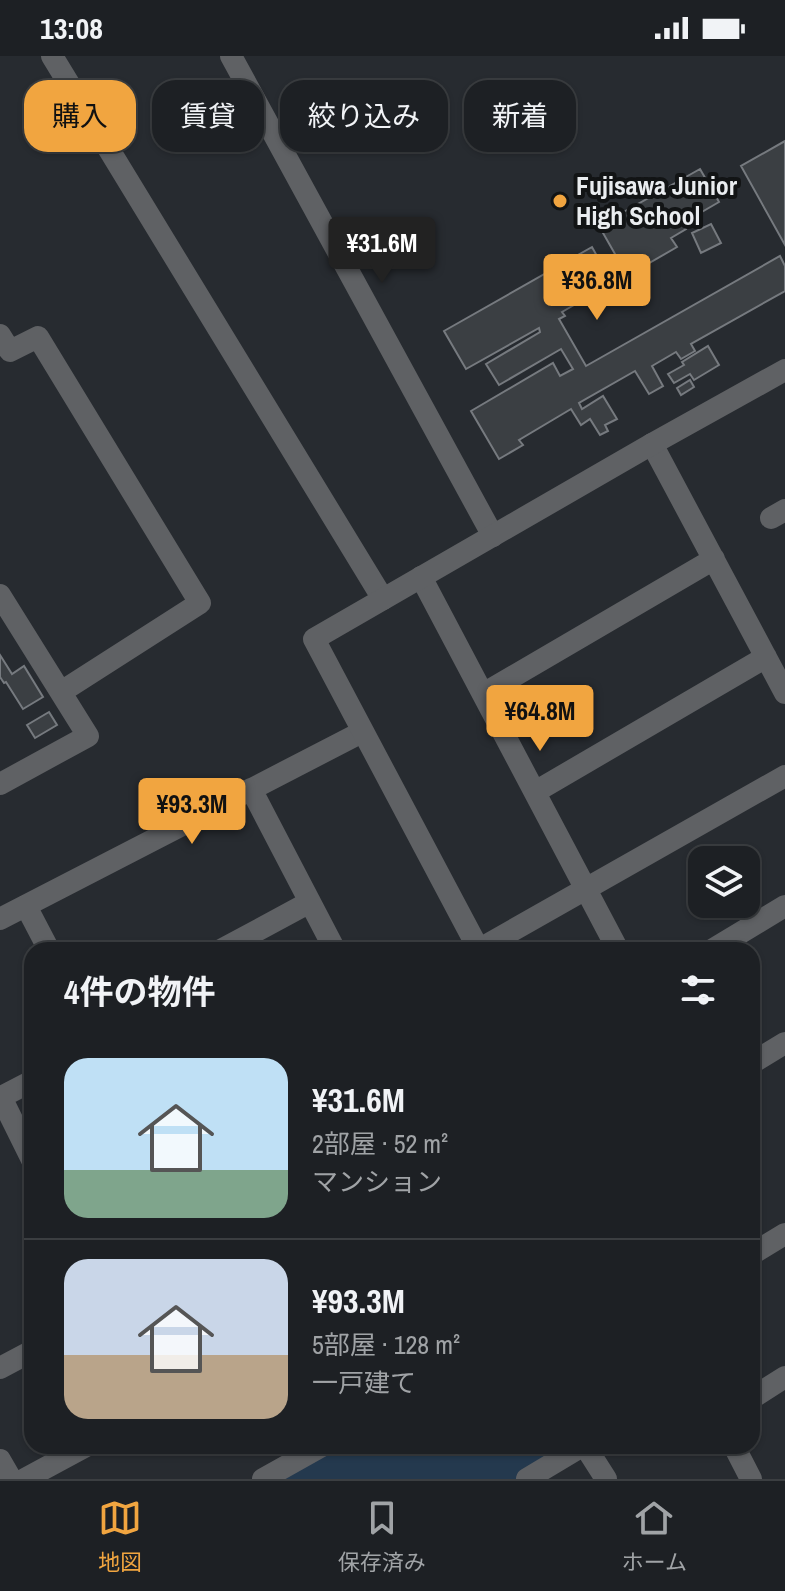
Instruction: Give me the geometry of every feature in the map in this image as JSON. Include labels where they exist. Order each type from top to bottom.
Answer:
[{"type":"street","points":[[52,56],[383,599]]},
{"type":"street","points":[[231,56],[493,536]]},
{"type":"street","points":[[0,335],[10,351],[38,337],[200,603],[61,692]]},
{"type":"street","points":[[474,942],[314,639],[785,370]]},
{"type":"street","points":[[652,444],[785,693]]},
{"type":"street","points":[[483,694],[714,559]]},
{"type":"street","points":[[421,577],[614,942]]},
{"type":"street","points":[[0,595],[88,736],[0,784]]},
{"type":"street","points":[[535,792],[766,657]]},
{"type":"street","points":[[2,914],[26,906],[362,732]]},
{"type":"street","points":[[492,942],[785,776]]},
{"type":"street","points":[[251,789],[331,942]]},
{"type":"street","points":[[236,942],[310,902]]},
{"type":"street","points":[[26,906],[45,942]]},
{"type":"street","points":[[725,942],[785,906]]},
{"type":"street","points":[[760,1058],[785,1043]]},
{"type":"street","points":[[24,1085],[1,1097],[24,1144]]},
{"type":"street","points":[[760,1249],[785,1234]]},
{"type":"street","points":[[0,1368],[24,1355]]},
{"type":"street","points":[[760,1393],[785,1377]]},
{"type":"street","points":[[25,1479],[71,1454]]},
{"type":"street","points":[[263,1479],[303,1454]]},
{"type":"street","points":[[527,1479],[570,1454]]},
{"type":"street","points":[[589,1454],[606,1479]]},
{"type":"street","points":[[738,1454],[751,1479]]},
{"type":"street","points":[[0,1460],[11,1479]]},
{"type":"shaded area","points":[[324,1454],[553,1454],[516,1479],[279,1479]]},
{"type":"building","points":[[785,141],[785,245],[741,166]]},
{"type":"building","points":[[700,169],[719,202],[683,223],[686,229],[671,238],[677,247],[613,284],[617,291],[598,302],[593,294],[562,312],[565,316],[559,319],[586,366],[780,256],[785,266],[785,291],[691,344],[695,351],[681,359],[676,352],[652,366],[663,386],[649,394],[635,371],[579,403],[582,409],[603,396],[617,419],[605,425],[608,431],[600,435],[590,419],[581,425],[571,409],[519,440],[523,445],[499,459],[471,411],[553,363],[560,376],[573,369],[561,349],[499,385],[486,364],[540,332],[539,328],[466,369],[444,331],[592,247],[608,276],[623,268],[599,226]]},
{"type":"building","points":[[711,224],[721,243],[701,253],[692,233]]},
{"type":"building","points":[[708,346],[719,365],[694,380],[690,374],[674,383],[668,374]]},
{"type":"building","points":[[690,380],[694,387],[681,395],[677,388]]},
{"type":"building","points":[[0,655],[12,674],[24,666],[43,697],[23,709],[0,677]]},
{"type":"building","points":[[49,712],[57,725],[35,738],[27,725]]},
{"type":"place","name":"Fujisawa Junior High School","points":[[560,201]]}]
